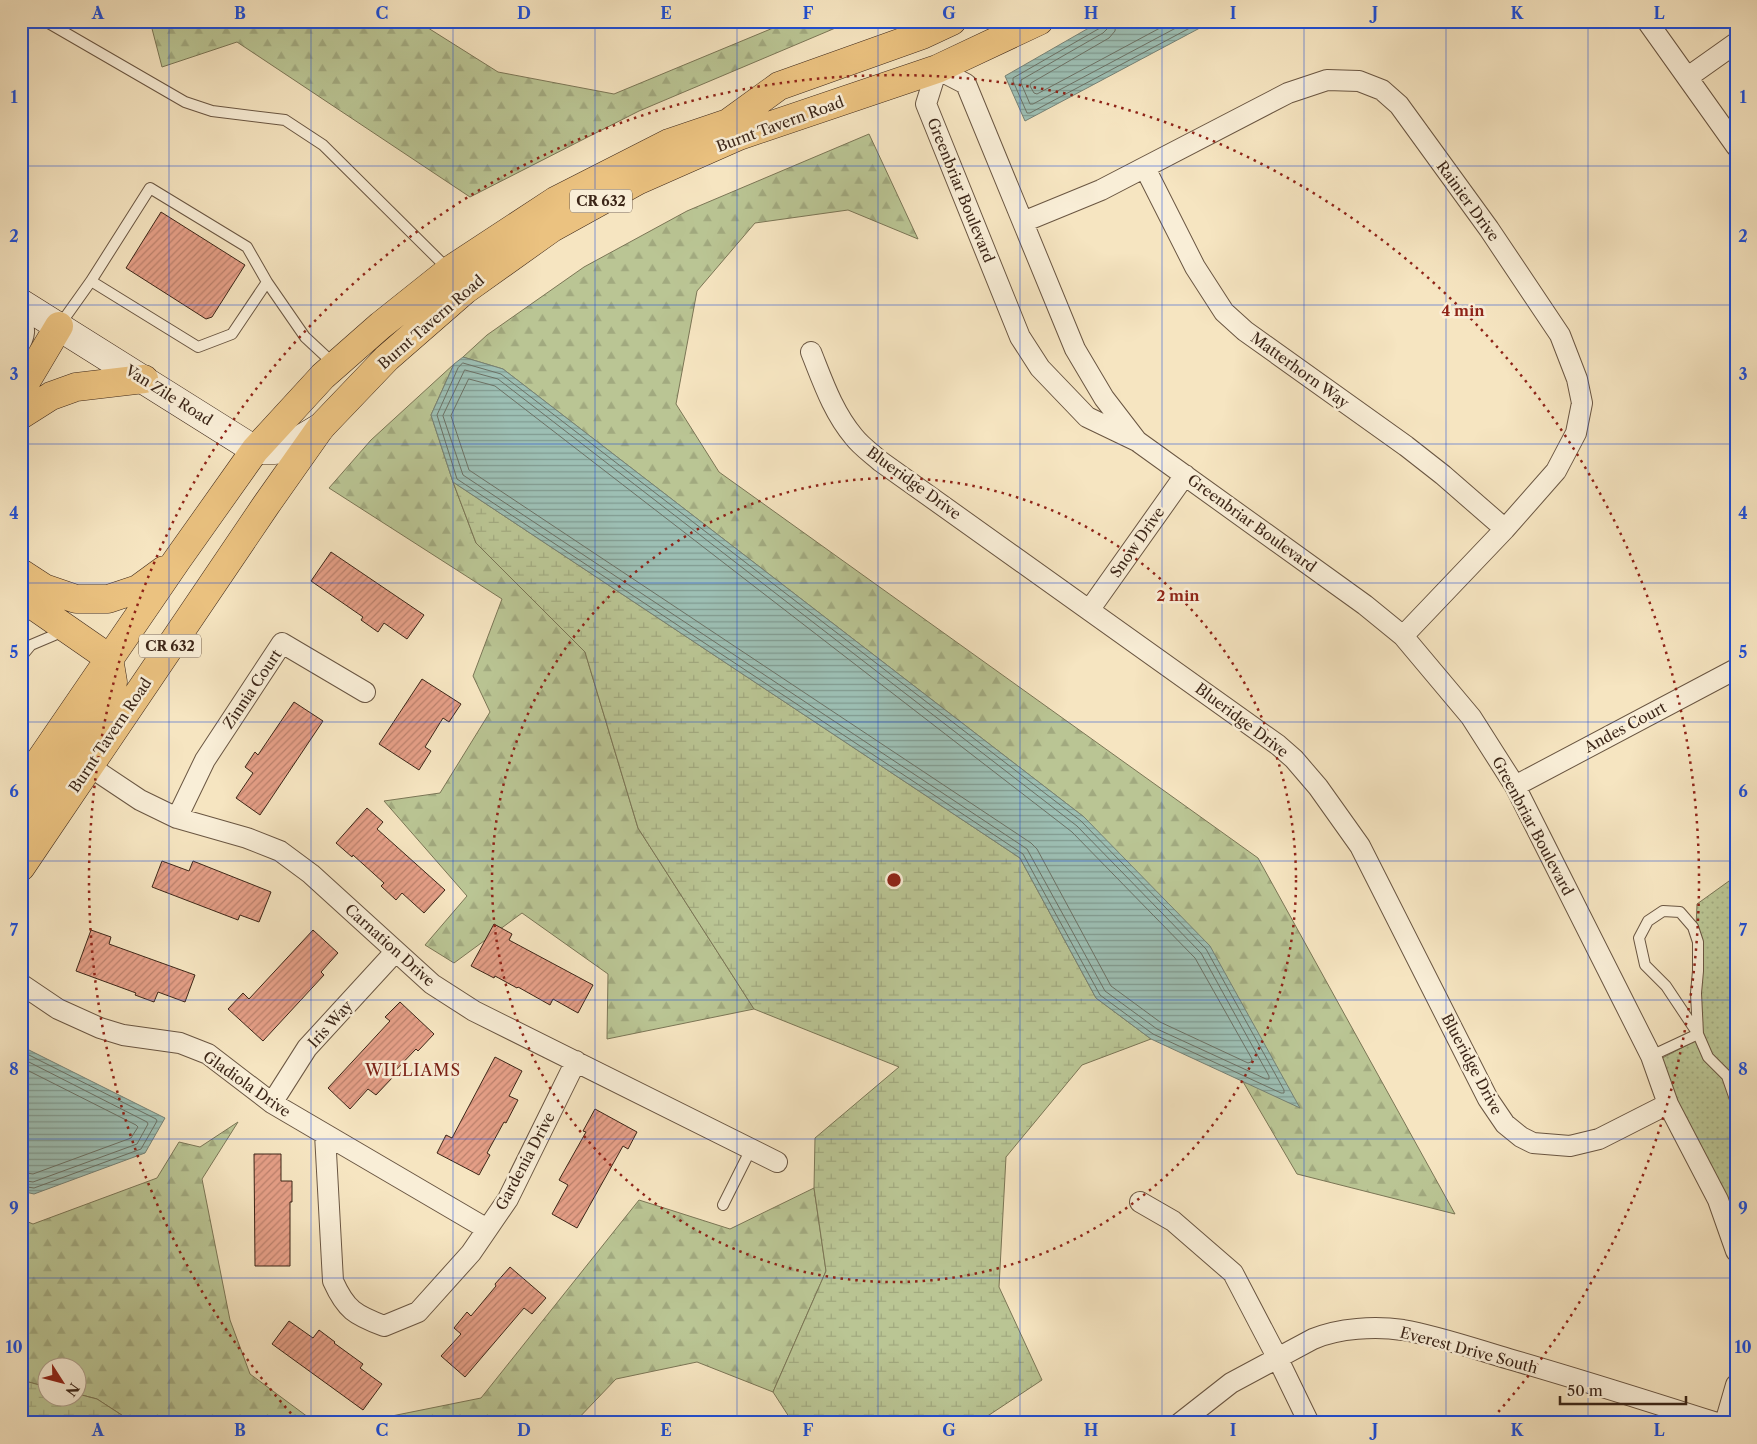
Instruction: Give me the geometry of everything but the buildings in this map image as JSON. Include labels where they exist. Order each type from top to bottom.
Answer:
[{"type":"main road","name":"Burnt Tavern Road","points":[[21,788],[177,560],[255,450],[335,365],[381,325],[450,270],[555,200],[669,142],[728,123],[779,86],[922,35],[952,21]]},
{"type":"main road","points":[[728,123],[861,72],[895,62],[937,69],[952,44],[999,21]]},
{"type":"main road","name":"Burnt Tavern Road","points":[[21,867],[266,505],[321,427],[387,358],[465,290],[552,228],[638,181],[739,136],[937,69],[1039,21]]},
{"type":"main road","points":[[21,390],[59,326]]},
{"type":"main road","points":[[21,415],[51,396],[76,387],[144,379]]},
{"type":"main road","points":[[21,573],[44,588],[76,599],[108,599],[138,589],[177,560]]},
{"type":"main road","points":[[21,597],[110,658],[113,682],[105,703],[21,828]]},
{"type":"street","points":[[1647,21],[1736,146]]},
{"type":"street","points":[[1688,77],[1736,43]]},
{"type":"street","name":"Greenbriar Boulevard","points":[[1137,441],[1104,398],[1075,349],[966,84],[937,69],[926,104],[1020,337],[1040,368],[1087,417],[1137,441],[1365,605],[1403,636],[1471,717],[1515,786],[1651,1056],[1668,1104],[1732,1230],[1736,1251]]},
{"type":"street","name":"Rainier Drive","points":[[1023,222],[1101,190],[1288,92],[1327,80],[1359,81],[1382,90],[1399,105],[1489,229],[1560,335],[1577,379],[1582,403],[1576,433],[1556,471],[1505,529],[1403,636]]},
{"type":"street","name":"Matterhorn Way","points":[[1145,168],[1195,266],[1224,312],[1245,331],[1444,475],[1505,529]]},
{"type":"street","name":"Van Zile Road","points":[[21,304],[255,450]]},
{"type":"street","name":"Blueridge Drive","points":[[811,352],[841,420],[855,439],[880,461],[1278,744],[1294,759],[1318,787],[1360,846],[1488,1100],[1504,1124],[1533,1143],[1570,1146],[1599,1139],[1668,1104]]},
{"type":"street","points":[[255,450],[275,450],[301,439],[321,427]]},
{"type":"street","name":"Snow Drive","points":[[1090,609],[1185,475]]},
{"type":"street","name":"Zinnia Court","points":[[176,818],[205,760],[282,643],[365,692]]},
{"type":"street","name":"Andes Court","points":[[1515,786],[1736,669]]},
{"type":"street","name":"Carnation Drive","points":[[90,766],[140,800],[176,818],[247,838],[280,851],[311,874],[432,984],[474,1011],[777,1162]]},
{"type":"street","name":"Iris Way","points":[[272,1103],[307,1048],[396,951]]},
{"type":"street","name":"Gladiola Drive","points":[[21,984],[58,1009],[100,1028],[123,1035],[180,1043],[208,1054],[272,1103],[487,1229]]},
{"type":"street","name":"Gardenia Drive","points":[[325,1134],[333,1281],[342,1300],[360,1317],[384,1326],[418,1312],[470,1253],[508,1199],[576,1062]]},
{"type":"street","points":[[1140,1202],[1173,1221],[1233,1274],[1309,1423]]},
{"type":"street","name":"Everest Drive South","points":[[1180,1423],[1231,1383],[1277,1357],[1326,1334],[1367,1329],[1403,1330],[1454,1343],[1589,1382],[1717,1423]]},
{"type":"street","points":[[1725,1423],[1736,1385]]},
{"type":"lane","points":[[45,21],[185,102],[212,112],[285,120],[322,145],[450,270]]},
{"type":"lane","points":[[59,326],[150,188],[247,247],[267,282],[304,337],[335,365]]},
{"type":"lane","points":[[90,281],[198,347],[232,334],[267,282]]},
{"type":"lane","points":[[21,304],[30,327],[27,343],[21,352]]},
{"type":"lane","points":[[21,657],[30,644],[67,630]]},
{"type":"lane","points":[[1698,1034],[1696,992],[1698,942],[1693,927],[1680,912],[1663,911],[1648,921],[1639,938],[1645,965],[1666,986],[1698,1034],[1708,1056],[1731,1076],[1736,1102]]},
{"type":"lane","points":[[1651,1056],[1698,1034]]},
{"type":"lane","points":[[723,1205],[751,1149]]},
{"type":"green space","points":[[150,21],[417,21],[498,72],[614,94],[790,21],[852,21],[639,111],[470,197],[237,42],[162,67]]},
{"type":"green space","points":[[869,134],[918,239],[848,210],[755,223],[697,291],[676,404],[719,472],[1258,858],[1455,1214],[1297,1174],[1242,1080],[1299,1107],[1084,817],[503,369],[463,357],[487,335],[584,267],[687,211]]},
{"type":"green space","points":[[454,364],[431,415],[476,543],[585,652],[638,828],[754,1009],[607,1039],[608,974],[522,913],[454,963],[425,945],[467,896],[384,801],[440,793],[490,712],[473,676],[502,599],[329,488],[371,440]]},
{"type":"green space","points":[[453,482],[1020,858],[1096,998],[1151,1039],[1082,1065],[1006,1157],[999,1287],[1042,1380],[977,1423],[793,1423],[773,1392],[826,1271],[814,1188],[815,1138],[899,1067],[754,1009],[638,828],[585,652],[476,543]]},
{"type":"green space","points":[[1736,876],[1736,1223],[1647,1066],[1691,1043],[1697,904]]},
{"type":"green space","points":[[238,1122],[202,1179],[230,1320],[250,1374],[316,1423],[134,1423],[97,1399],[88,1397],[88,1356],[38,1356],[38,1385],[21,1380],[21,1219],[33,1224],[157,1178],[179,1142],[200,1147]]},
{"type":"green space","points":[[814,1188],[826,1271],[773,1392],[697,1362],[616,1379],[574,1423],[357,1423],[481,1398],[639,1200],[730,1229]]},
{"type":"green space","points":[[21,1380],[38,1385],[38,1406],[88,1406],[88,1397],[97,1399],[134,1423],[21,1423]]},
{"type":"water","points":[[1101,21],[1213,21],[1025,121],[1005,76]]},
{"type":"water","points":[[463,357],[503,369],[1084,817],[1210,946],[1300,1108],[1151,1039],[1096,998],[1020,858],[453,482],[431,415],[454,364]]},
{"type":"water","points":[[21,1046],[165,1118],[145,1153],[34,1194],[21,1191]]},
{"type":"district","name":"WILLIAMS","points":[[413,1070]]}]
